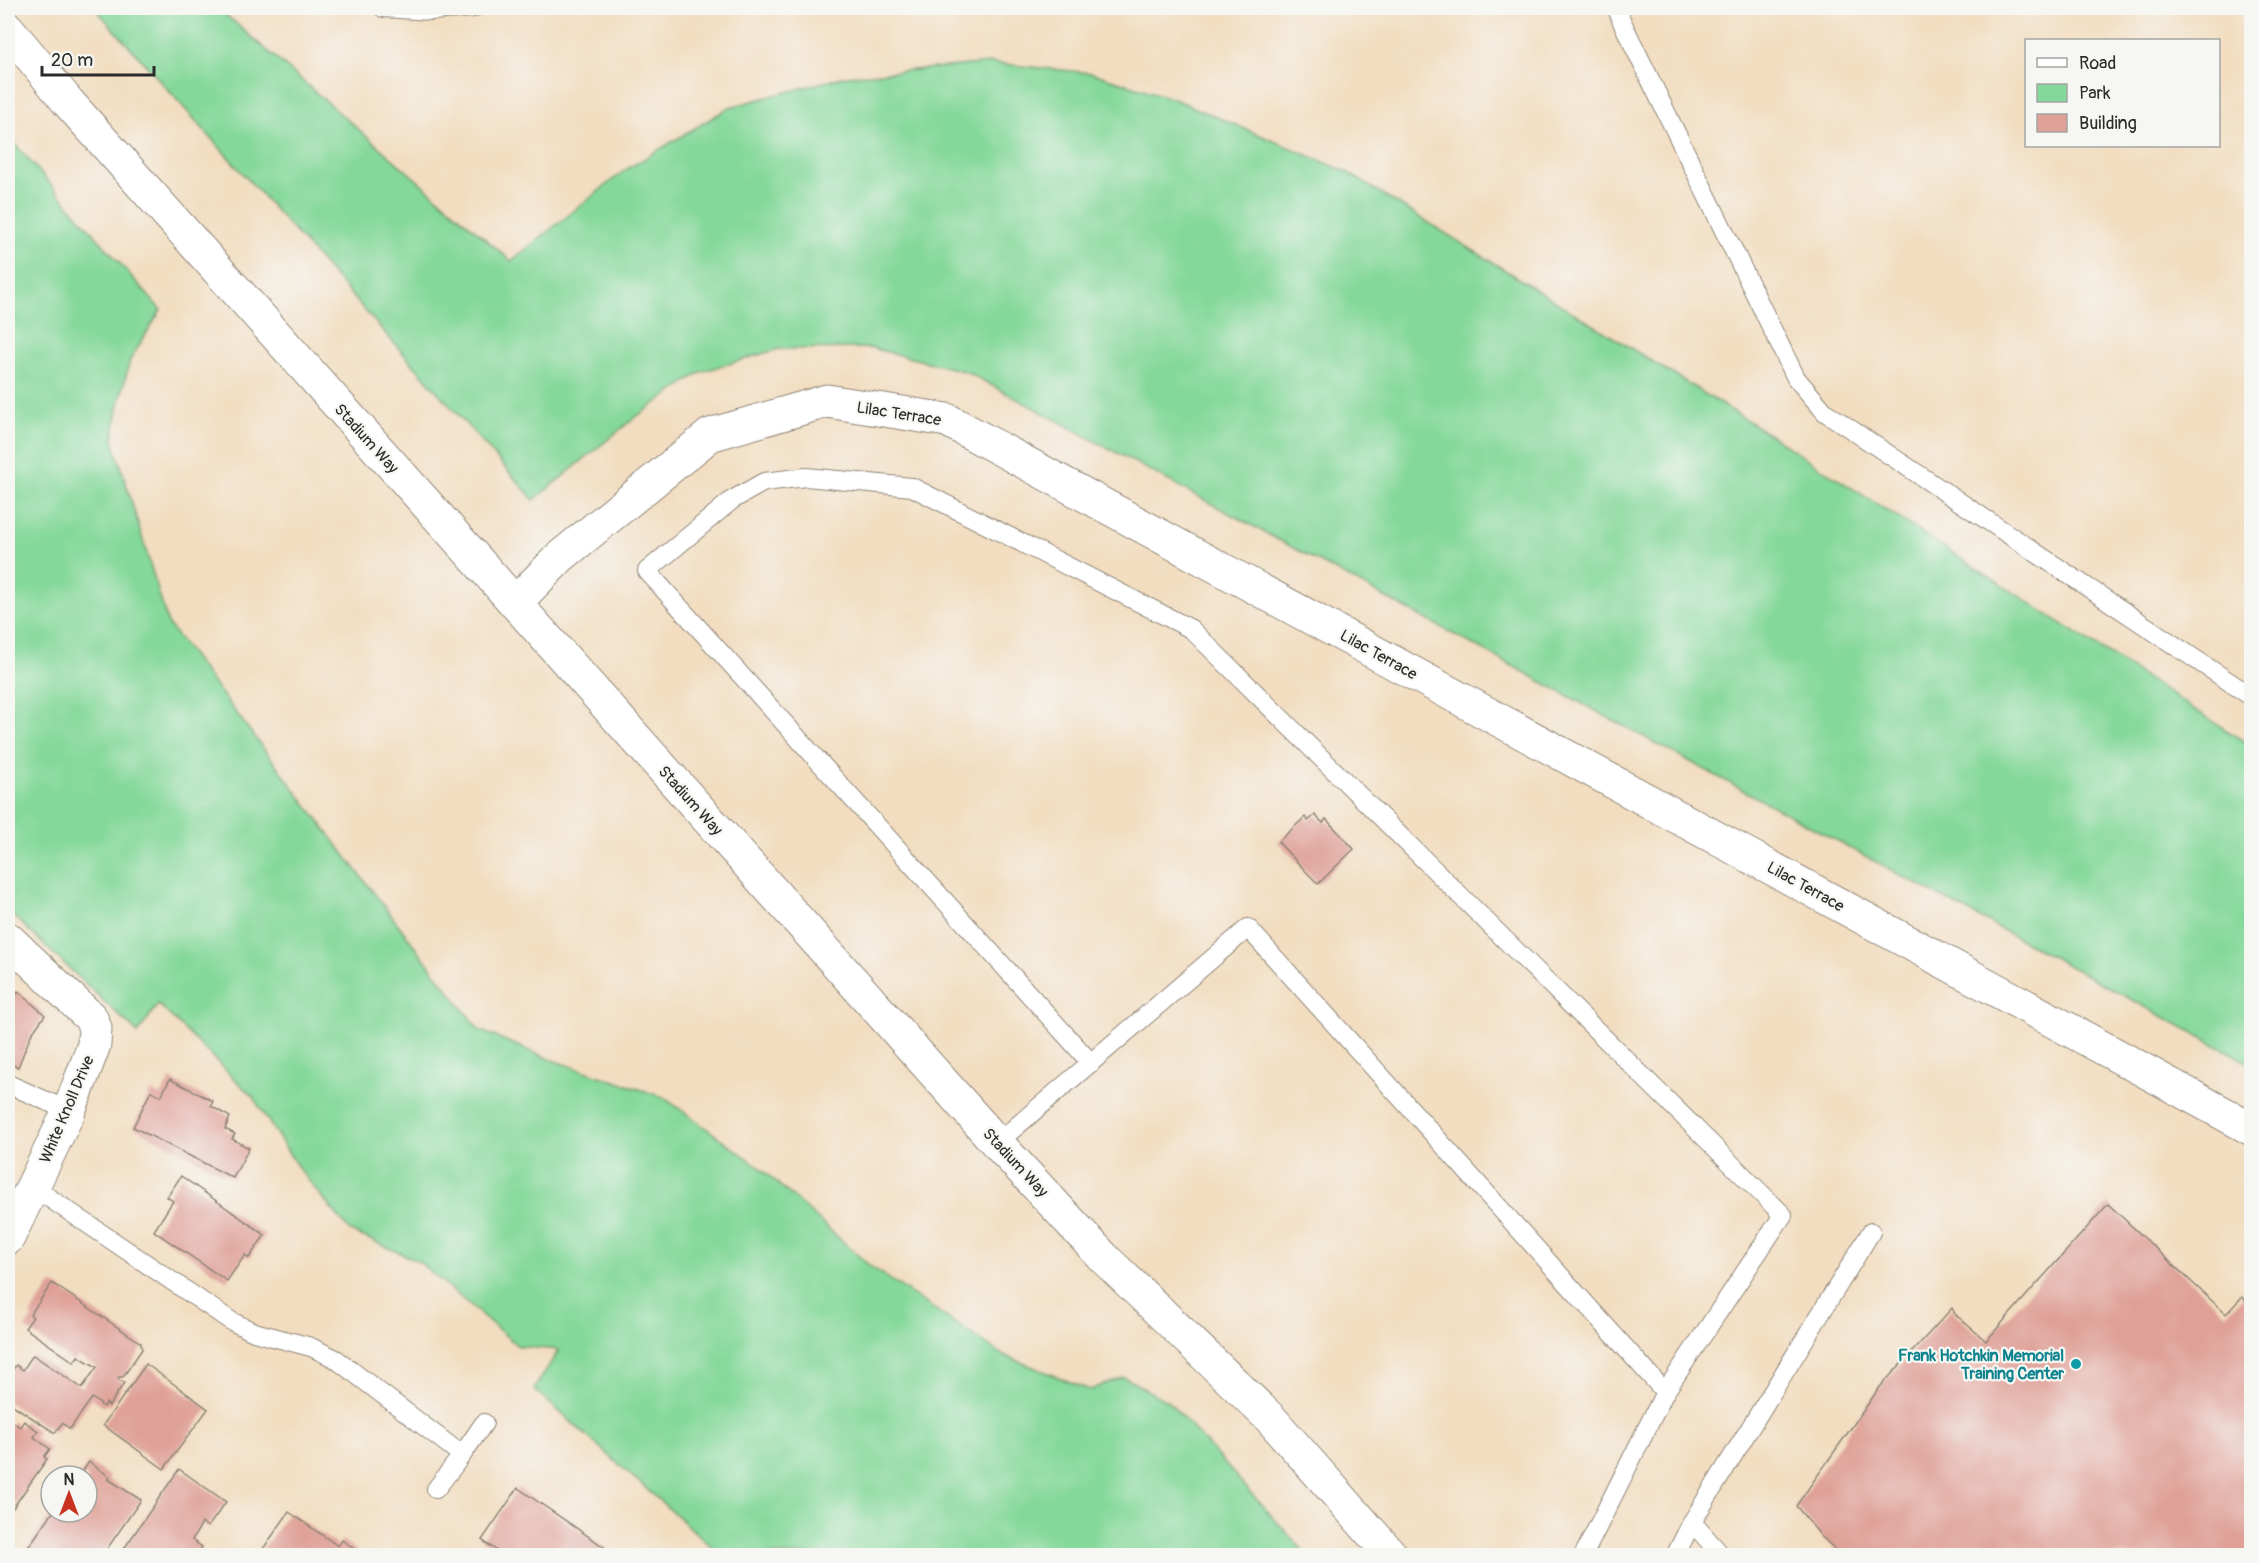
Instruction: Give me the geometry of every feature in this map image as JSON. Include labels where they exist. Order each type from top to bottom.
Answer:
[{"type":"street","name":"Stadium Way","points":[[8,28],[76,111],[997,1143],[1104,1258],[1269,1418],[1392,1556]]},
{"type":"street","name":"Lilac Terrace","points":[[515,603],[560,557],[710,435],[826,401],[947,420],[2252,1129]]},
{"type":"street","name":"White Knoll Drive","points":[[8,939],[91,1018],[95,1028],[94,1045],[69,1110],[8,1238]]},
{"type":"lane","points":[[383,8],[474,8]]},
{"type":"lane","points":[[1617,8],[1627,33],[1796,378],[1825,412],[2252,697]]},
{"type":"lane","points":[[1091,1063],[648,571],[732,501],[764,482],[806,477],[912,487],[1191,629],[1783,1215],[1665,1392],[1583,1556]]},
{"type":"lane","points":[[997,1143],[1248,928],[1665,1392]]},
{"type":"lane","points":[[8,1084],[69,1110]]},
{"type":"lane","points":[[33,1187],[231,1321],[254,1332],[311,1347],[336,1359],[462,1455]]},
{"type":"lane","points":[[1675,1556],[1692,1522],[1871,1232]]},
{"type":"lane","points":[[436,1489],[484,1423]]},
{"type":"lane","points":[[1692,1522],[1722,1556]]},
{"type":"green space","points":[[95,8],[218,8],[511,261],[625,170],[730,107],[847,76],[991,63],[1092,73],[1174,99],[1345,171],[1750,422],[2251,746],[2251,1064],[967,372],[871,348],[779,349],[701,372],[633,419],[534,500]]},
{"type":"green space","points":[[8,136],[161,310],[130,360],[119,403],[113,440],[168,624],[479,1030],[552,1060],[663,1097],[757,1165],[870,1266],[1001,1354],[1090,1390],[1124,1377],[1170,1403],[1307,1555],[721,1555],[534,1389],[559,1350],[518,1346],[418,1261],[350,1231],[299,1169],[253,1097],[158,1004],[138,1033],[8,911]]},
{"type":"building","points":[[1315,815],[1323,823],[1326,819],[1354,849],[1318,884],[1278,842],[1305,817],[1308,821]]},
{"type":"building","points":[[8,984],[17,994],[18,991],[45,1015],[31,1035],[18,1067],[8,1063]]},
{"type":"building","points":[[170,1079],[213,1101],[211,1106],[230,1117],[225,1129],[235,1134],[232,1139],[249,1148],[233,1178],[133,1127],[151,1091],[161,1096]]},
{"type":"building","points":[[181,1176],[265,1235],[249,1258],[245,1255],[227,1281],[154,1231],[173,1201],[167,1197]]},
{"type":"building","name":"Frank Hotchkin Memorial Training Center","points":[[2108,1204],[2226,1314],[2242,1297],[2252,1306],[2252,1556],[1842,1556],[1821,1536],[1796,1506],[1880,1387],[1952,1308],[1955,1314],[1986,1341]]},
{"type":"building","points":[[52,1283],[141,1343],[142,1349],[123,1377],[119,1377],[118,1379],[124,1383],[109,1406],[106,1403],[104,1407],[92,1398],[70,1429],[62,1423],[55,1433],[8,1402],[8,1377],[16,1365],[23,1370],[33,1355],[82,1388],[97,1367],[78,1356],[74,1362],[25,1328],[33,1317],[30,1315]]},
{"type":"building","points":[[146,1364],[208,1409],[164,1469],[103,1425]]},
{"type":"building","points":[[24,1421],[38,1431],[34,1437],[50,1449],[44,1457],[47,1459],[44,1464],[39,1464],[39,1470],[8,1515],[8,1429],[13,1422],[20,1427]]},
{"type":"building","points":[[99,1469],[110,1477],[108,1479],[141,1500],[102,1556],[22,1556],[45,1524],[99,1524]]},
{"type":"building","points":[[179,1469],[226,1502],[208,1527],[202,1523],[192,1540],[202,1547],[197,1556],[119,1556]]},
{"type":"building","points":[[518,1488],[617,1556],[504,1556],[482,1540]]},
{"type":"building","points":[[289,1512],[338,1546],[342,1540],[364,1556],[258,1556]]},
{"type":"place","name":"Frank Hotchkin Memorial Training Center","points":[[2076,1364]]}]
